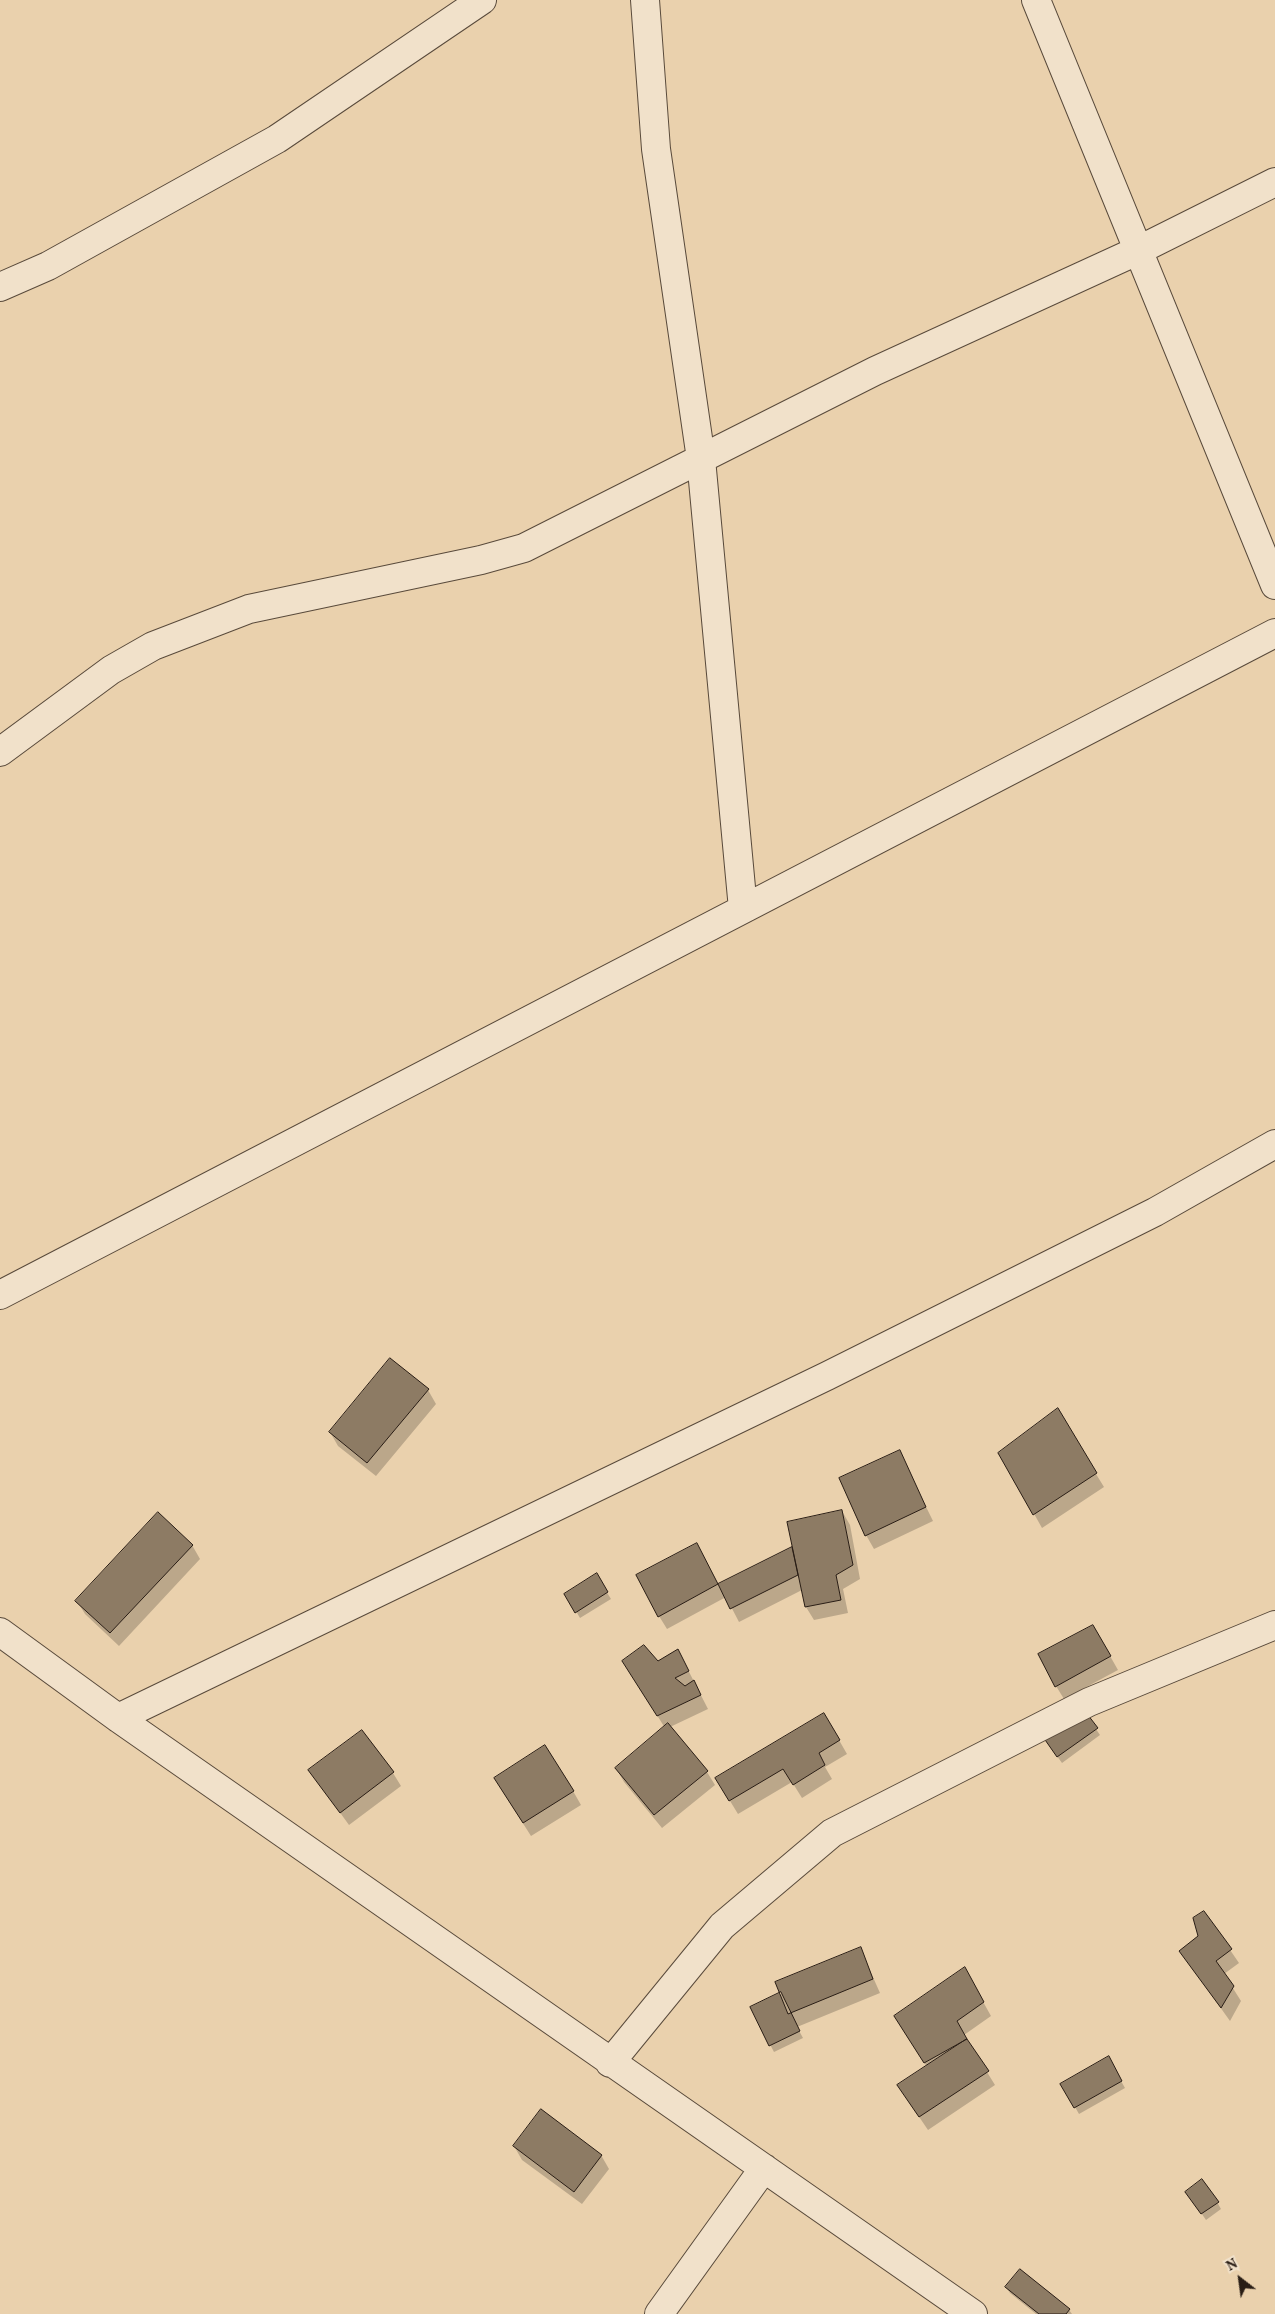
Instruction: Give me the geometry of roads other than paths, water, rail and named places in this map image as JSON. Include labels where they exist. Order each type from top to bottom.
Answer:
[{"type":"street","points":[[0,288],[48,266],[277,139],[482,0]]},
{"type":"street","points":[[645,0],[656,148],[701,459],[743,909]]},
{"type":"street","points":[[1036,0],[1275,585]]},
{"type":"street","points":[[0,752],[111,670],[152,646],[249,609],[481,560],[524,548],[875,371],[1139,250],[1275,182]]},
{"type":"street","points":[[0,1296],[1275,633]]},
{"type":"street","points":[[118,1718],[845,1367],[1155,1212],[1275,1144]]},
{"type":"street","points":[[610,2063],[722,1926],[832,1833],[1089,1702],[1275,1626]]},
{"type":"street","points":[[0,1632],[118,1718],[610,2063],[973,2314]]},
{"type":"street","points":[[659,2314],[764,2168]]}]
